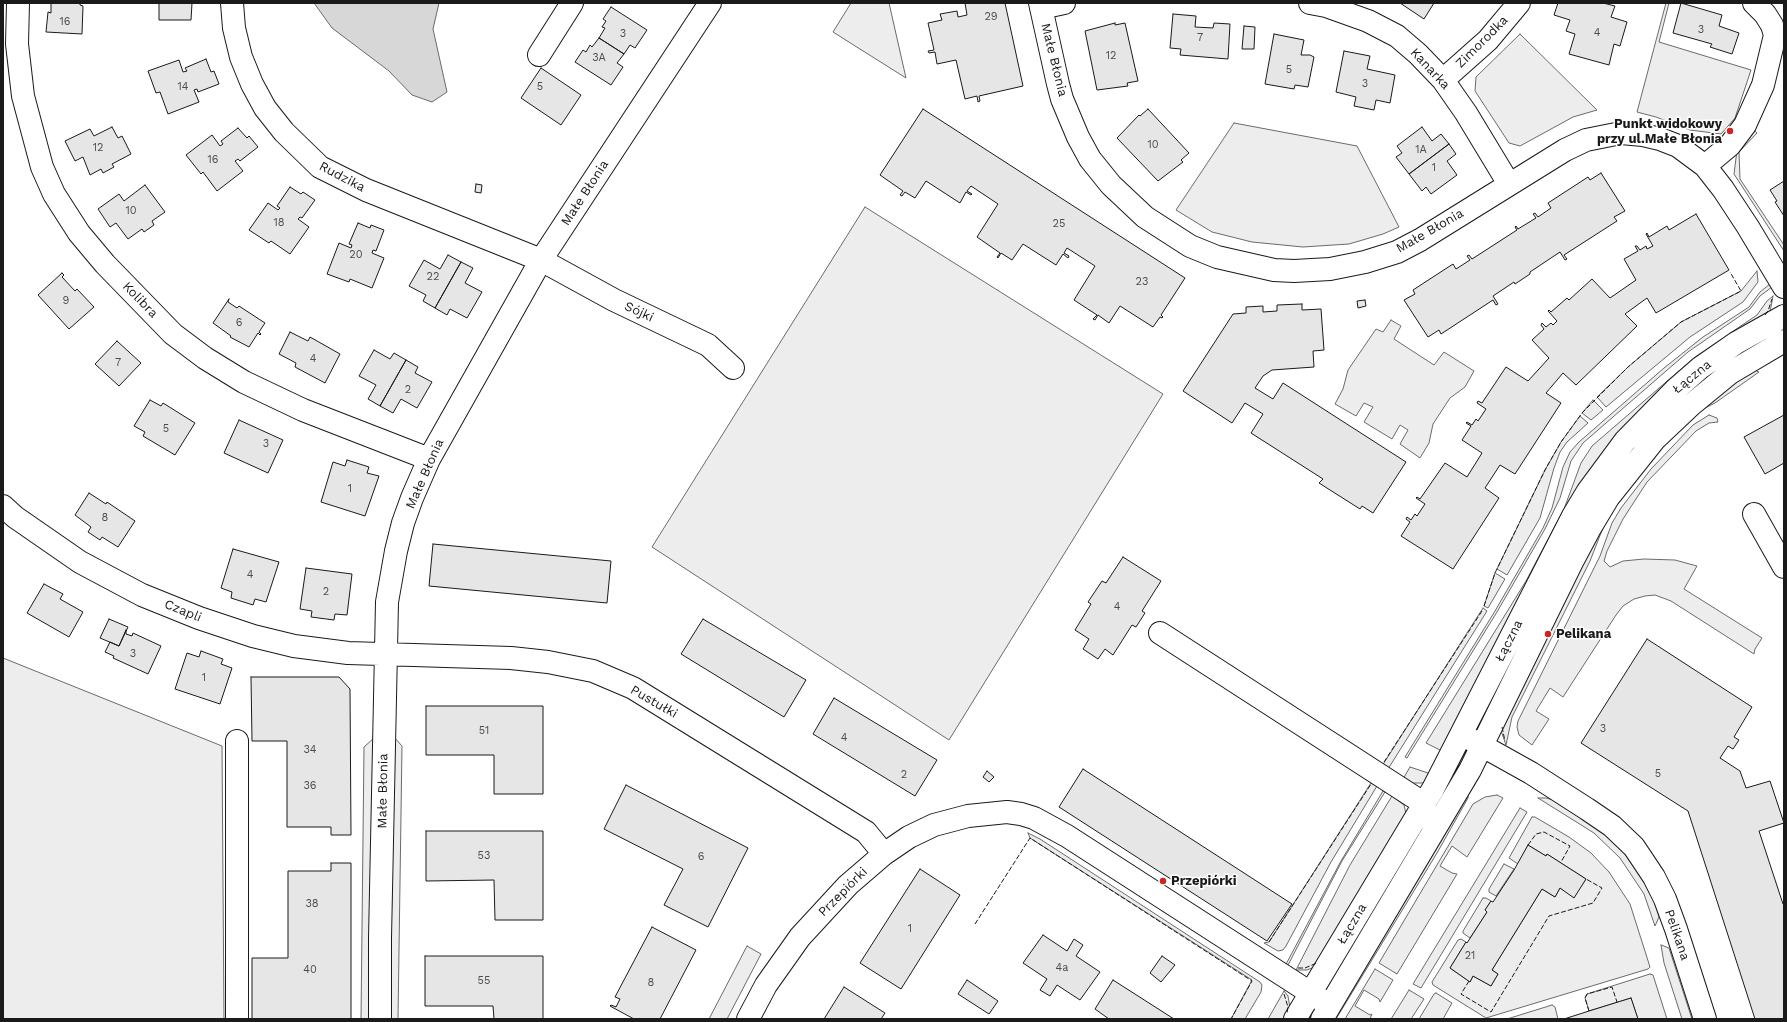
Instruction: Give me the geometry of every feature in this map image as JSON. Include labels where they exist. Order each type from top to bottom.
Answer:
[{"type":"street","name":"Kolibra","points":[[18,3],[17,44],[23,96],[42,167],[54,194],[79,233],[105,264],[173,334],[204,358],[244,382],[304,410],[429,459]]},
{"type":"street","name":"Rudzika","points":[[232,3],[234,28],[241,57],[252,84],[265,108],[284,132],[320,167],[366,190],[541,260]]},
{"type":"street","points":[[539,55],[572,3]]},
{"type":"street","name":"Małe Błonia","points":[[380,1019],[380,938],[387,602],[396,551],[412,498],[429,459],[541,260],[710,3]]},
{"type":"street","points":[[1041,5],[1064,3]]},
{"type":"street","name":"Kanarka","points":[[1310,3],[1326,6],[1368,21],[1397,36],[1418,54],[1444,80],[1509,184]]},
{"type":"street","name":"Zimorodka","points":[[1444,80],[1488,40],[1519,3]]},
{"type":"street","points":[[1705,166],[1730,145],[1745,125],[1763,85],[1774,35],[1772,25],[1765,14],[1754,3]]},
{"type":"street","name":"Małe Błonia","points":[[1041,5],[1062,99],[1078,137],[1090,159],[1111,185],[1145,217],[1190,246],[1217,257],[1274,270],[1294,271],[1330,269],[1365,262],[1396,252],[1420,240],[1565,150],[1586,140],[1621,133],[1643,135],[1660,139],[1684,150],[1705,166],[1723,189],[1752,232],[1784,287]]},
{"type":"street","name":"Sójki","points":[[541,260],[614,300],[708,345],[733,368]]},
{"type":"street","name":"Łączna","points":[[1295,1019],[1423,806],[1462,734],[1573,516],[1588,491],[1613,456],[1653,411],[1700,368],[1736,343],[1784,316]]},
{"type":"street","name":"Łączna","points":[[1326,1012],[1463,782],[1600,509],[1655,438],[1691,405],[1730,373],[1784,341]]},
{"type":"street","name":"Czapli","points":[[3,506],[15,517],[80,562],[142,595],[199,618],[253,636],[294,646],[348,653],[386,654]]},
{"type":"street","points":[[1754,514],[1784,568]]},
{"type":"street","points":[[1160,633],[1420,801],[1428,815],[1427,826],[1406,876]]},
{"type":"street","name":"Pustułki","points":[[386,654],[511,658],[548,662],[593,672],[633,688],[866,832],[884,854]]},
{"type":"street","name":"Pelikana","points":[[1462,734],[1531,773],[1612,826],[1634,847],[1645,861],[1665,899],[1705,1019]]},
{"type":"street","points":[[237,741],[237,1019]]},
{"type":"street","name":"Przepiórki","points":[[748,1019],[766,985],[800,937],[848,885],[884,854],[919,831],[952,819],[999,812],[1011,812],[1028,816],[1066,836],[1310,993],[1326,1012]]},
{"type":"shaded area","points":[[314,3],[439,3],[433,29],[447,92],[432,102],[412,95],[389,71],[332,28]]},
{"type":"shaded area","points":[[851,3],[889,3],[906,78],[833,32]]},
{"type":"shaded area","points":[[1666,3],[1669,3],[1659,42],[1751,70],[1735,118],[1721,134],[1690,130],[1656,117],[1637,112]]},
{"type":"shaded area","points":[[1520,34],[1597,110],[1573,117],[1520,146],[1509,143],[1475,91],[1476,77]]},
{"type":"shaded area","points":[[1234,123],[1357,146],[1399,227],[1383,234],[1349,244],[1303,247],[1252,242],[1212,232],[1176,210]]},
{"type":"shaded area","points":[[1755,131],[1757,133],[1739,152],[1740,179],[1784,245],[1784,251],[1734,174],[1737,150]]},
{"type":"shaded area","points":[[865,207],[1163,394],[949,740],[652,547]]},
{"type":"shaded area","points":[[1757,271],[1758,282],[1743,302],[1690,337],[1606,407],[1597,397],[1628,367],[1681,322],[1741,291]]},
{"type":"shaded area","points":[[1770,284],[1772,287],[1760,296],[1750,309],[1688,352],[1583,443],[1571,461],[1560,498],[1545,529],[1497,612],[1407,758],[1405,757],[1495,611],[1543,528],[1552,508],[1563,467],[1570,452],[1579,442],[1664,368],[1703,337],[1749,307],[1760,292]]},
{"type":"shaded area","points":[[1773,296],[1770,312],[1660,395],[1446,753],[1426,743],[1526,581],[1564,509],[1581,463],[1592,446],[1695,357],[1757,315],[1767,301]]},
{"type":"shaded area","points":[[1391,320],[1401,326],[1394,339],[1434,365],[1444,352],[1474,371],[1465,387],[1450,398],[1433,424],[1429,443],[1420,458],[1400,444],[1408,430],[1400,425],[1392,439],[1364,422],[1373,407],[1364,403],[1356,416],[1335,404],[1343,389],[1348,370],[1376,329],[1383,332]]},
{"type":"shaded area","points":[[1750,368],[1759,372],[1715,403],[1697,412],[1682,425],[1645,465],[1608,515],[1590,561],[1512,717],[1506,745],[1500,728],[1501,718],[1591,540],[1614,502],[1629,480],[1665,438],[1700,406]]},
{"type":"shaded area","points":[[1593,400],[1603,410],[1591,420],[1582,413]]},
{"type":"shaded area","points":[[1709,415],[1717,418],[1718,422],[1709,423],[1696,431],[1647,482],[1623,519],[1607,551],[1604,561],[1610,567],[1623,561],[1644,559],[1675,560],[1697,566],[1684,589],[1762,638],[1755,649],[1754,654],[1671,601],[1655,595],[1634,599],[1623,606],[1616,615],[1563,697],[1550,688],[1536,711],[1549,719],[1532,745],[1519,735],[1517,727],[1518,721],[1600,556],[1612,523],[1621,508],[1651,469],[1693,425]]},
{"type":"shaded area","points":[[1580,416],[1588,423],[1567,442],[1560,452],[1540,518],[1507,575],[1497,569],[1545,470],[1561,442]]},
{"type":"shaded area","points":[[1495,573],[1505,579],[1488,608],[1484,606]]},
{"type":"shaded area","points":[[1483,608],[1487,611],[1388,769],[1382,766]]},
{"type":"shaded area","points":[[3,658],[222,746],[224,1019],[3,1019]]},
{"type":"shaded area","points":[[394,737],[402,746],[398,1019],[390,1019]]},
{"type":"shaded area","points":[[374,738],[370,1019],[361,1019],[364,747]]},
{"type":"shaded area","points":[[1410,767],[1434,775],[1428,781],[1422,783],[1411,783],[1403,779]]},
{"type":"shaded area","points":[[1371,783],[1377,786],[1331,862],[1286,946],[1283,950],[1278,951],[1264,943],[1269,942]]},
{"type":"shaded area","points":[[1383,791],[1385,792],[1342,861],[1287,967],[1285,966],[1341,861]]},
{"type":"shaded area","points":[[1468,794],[1468,798],[1437,853],[1336,1019],[1329,1019]]},
{"type":"shaded area","points":[[1497,795],[1503,798],[1467,857],[1452,846],[1440,866],[1452,873],[1457,874],[1397,974],[1379,963],[1473,804],[1485,797]]},
{"type":"shaded area","points":[[1392,796],[1404,805],[1407,818],[1317,966],[1307,970],[1296,970],[1350,865]]},
{"type":"shaded area","points":[[1538,798],[1546,798],[1557,801],[1601,830],[1622,850],[1641,877],[1655,903],[1659,917],[1655,926],[1644,894],[1620,858],[1594,833]]},
{"type":"shaded area","points":[[1520,808],[1527,812],[1421,988],[1413,984]]},
{"type":"shaded area","points":[[1532,817],[1535,817],[1569,837],[1591,853],[1609,872],[1630,904],[1650,967],[1648,969],[1486,1018],[1433,985],[1432,982],[1458,940],[1461,939],[1466,942],[1450,968],[1470,982],[1473,976],[1491,986],[1498,974],[1492,970],[1542,889],[1555,897],[1560,888],[1574,897],[1586,879],[1547,854],[1546,856],[1528,845],[1518,864],[1509,858]]},
{"type":"shaded area","points":[[1028,833],[1040,839],[1260,982],[1262,985],[1261,992],[1245,1019],[1231,1019],[1252,980],[1030,838]]},
{"type":"shaded area","points":[[1504,864],[1514,869],[1496,896],[1489,892],[1489,889]]},
{"type":"shaded area","points":[[1483,898],[1491,901],[1485,910],[1487,912],[1470,938],[1463,933],[1463,931]]},
{"type":"shaded area","points":[[1661,945],[1669,948],[1692,1019],[1682,1019],[1664,963]]},
{"type":"shaded area","points":[[747,946],[761,954],[727,1019],[709,1019]]},
{"type":"shaded area","points":[[1375,969],[1393,980],[1380,1002],[1379,999],[1364,990],[1355,1006],[1370,1015],[1372,1014],[1370,1019],[1345,1019]]},
{"type":"shaded area","points":[[1650,974],[1653,975],[1667,1019],[1638,1019],[1631,998],[1589,1011],[1585,998],[1587,994]]},
{"type":"shaded area","points":[[1409,990],[1424,999],[1411,1019],[1391,1019]]},
{"type":"shaded area","points":[[1284,991],[1288,996],[1290,1008],[1288,1019],[1268,1019]]},
{"type":"shaded area","points":[[1436,993],[1452,1003],[1443,1019],[1419,1019],[1434,994]]},
{"type":"shaded area","points":[[1552,1005],[1555,1007],[1558,1019],[1507,1019]]},
{"type":"building","points":[[51,3],[80,3],[80,5],[83,6],[82,34],[46,32],[48,12],[51,13]]},
{"type":"building","points":[[159,3],[192,3],[191,20],[159,20]]},
{"type":"building","points":[[965,3],[1005,3],[1023,86],[979,96],[980,101],[978,102],[977,96],[965,99],[956,60],[937,64],[935,52],[929,53],[928,51],[934,50],[928,23],[942,20],[940,14],[957,11],[958,17],[967,15]]},
{"type":"building","points":[[1400,3],[1434,3],[1424,19]]},
{"type":"building","points":[[1558,3],[1603,3],[1615,6],[1611,17],[1627,22],[1620,46],[1614,44],[1609,65],[1569,54],[1575,34],[1566,31],[1570,20],[1554,15]]},
{"type":"building","points":[[1681,3],[1722,15],[1719,26],[1739,33],[1732,54],[1710,47],[1712,44],[1673,33]]},
{"type":"building","points":[[611,7],[647,30],[635,48],[630,45],[624,54],[599,38],[605,28],[602,27],[606,21],[603,19]]},
{"type":"building","points":[[1173,14],[1196,16],[1195,27],[1213,28],[1214,23],[1230,24],[1228,59],[1180,55],[1181,49],[1170,48]]},
{"type":"building","points":[[1115,23],[1115,25],[1125,23],[1138,81],[1127,83],[1128,86],[1097,90],[1085,31]]},
{"type":"building","points":[[1244,26],[1255,27],[1254,49],[1242,49]]},
{"type":"building","points":[[1274,34],[1304,40],[1301,55],[1310,55],[1314,57],[1308,87],[1295,85],[1294,89],[1265,84]]},
{"type":"building","points":[[599,38],[624,54],[617,63],[623,67],[611,85],[575,62],[583,50],[586,52],[590,45],[592,47]]},
{"type":"building","points":[[1344,51],[1370,56],[1367,69],[1395,75],[1390,103],[1376,100],[1374,110],[1354,106],[1356,97],[1336,92]]},
{"type":"building","points":[[206,59],[211,72],[214,71],[219,84],[198,92],[197,89],[194,90],[199,102],[168,114],[160,92],[156,93],[148,71],[179,60],[183,72],[187,71],[185,68]]},
{"type":"building","points":[[541,68],[581,95],[561,125],[521,98]]},
{"type":"building","points":[[923,109],[1185,278],[1161,315],[1163,317],[1160,317],[1153,327],[1120,306],[1109,323],[1098,315],[1095,320],[1093,319],[1097,315],[1074,300],[1095,266],[1067,248],[1064,253],[1069,256],[1068,258],[1063,254],[1056,265],[1023,244],[1012,260],[1001,253],[998,258],[997,257],[1000,253],[977,237],[998,204],[971,186],[967,191],[972,194],[971,195],[966,192],[960,203],[926,181],[915,198],[905,192],[902,196],[900,195],[903,191],[880,175]]},
{"type":"building","points":[[1148,109],[1189,153],[1181,160],[1183,162],[1158,181],[1117,138],[1139,115],[1140,116]]},
{"type":"building","points":[[112,127],[118,138],[122,136],[131,154],[112,164],[114,167],[103,173],[101,169],[90,175],[83,157],[75,161],[65,141],[90,129],[94,136]]},
{"type":"building","points":[[1422,127],[1432,141],[1441,134],[1449,144],[1409,174],[1396,157],[1402,153],[1397,146]]},
{"type":"building","points":[[238,128],[247,138],[249,136],[258,147],[240,161],[238,159],[235,161],[243,171],[217,191],[203,172],[201,174],[186,155],[212,135],[220,146],[223,144],[221,141]]},
{"type":"building","points":[[1449,144],[1456,154],[1447,161],[1457,175],[1431,194],[1426,187],[1422,191],[1409,174]]},
{"type":"building","points":[[1601,173],[1625,211],[1614,217],[1617,221],[1564,255],[1567,259],[1565,260],[1560,252],[1515,284],[1514,282],[1493,296],[1498,304],[1496,305],[1493,300],[1441,334],[1439,330],[1428,337],[1404,300],[1415,294],[1413,290],[1453,264],[1456,269],[1470,260],[1467,256],[1469,255],[1472,259],[1517,230],[1515,227],[1516,226],[1518,229],[1536,218],[1533,214],[1535,213],[1538,217],[1551,208],[1548,203],[1588,177],[1590,180]]},
{"type":"building","points":[[1784,181],[1784,216],[1775,202],[1777,201],[1770,190]]},
{"type":"building","points":[[476,184],[482,185],[481,193],[475,192]]},
{"type":"building","points":[[145,185],[165,212],[152,221],[154,225],[144,232],[142,229],[128,239],[116,223],[110,227],[98,209],[119,194],[124,201]]},
{"type":"building","points":[[290,187],[301,194],[303,192],[315,200],[302,218],[300,217],[298,219],[309,227],[290,254],[271,241],[269,243],[249,230],[268,203],[278,210],[280,208],[277,206]]},
{"type":"building","points":[[1696,214],[1729,270],[1656,313],[1647,298],[1625,314],[1637,326],[1576,385],[1563,373],[1546,393],[1561,403],[1515,474],[1500,465],[1485,488],[1499,498],[1453,569],[1401,536],[1410,522],[1406,519],[1407,517],[1411,520],[1415,514],[1417,516],[1425,504],[1416,498],[1417,497],[1420,499],[1445,463],[1467,477],[1482,453],[1462,440],[1471,426],[1466,423],[1467,422],[1472,425],[1476,419],[1478,421],[1486,409],[1477,403],[1478,401],[1482,403],[1506,367],[1528,381],[1549,358],[1532,340],[1544,329],[1541,325],[1542,323],[1546,327],[1551,323],[1553,325],[1557,321],[1548,311],[1549,310],[1551,312],[1567,298],[1569,300],[1592,279],[1610,298],[1636,280],[1624,259],[1638,251],[1635,246],[1637,246],[1640,250],[1646,246],[1647,249],[1653,246],[1646,234],[1647,233],[1649,237],[1667,226],[1669,230]]},
{"type":"building","points":[[358,223],[370,228],[371,225],[384,230],[376,251],[373,250],[372,253],[384,258],[372,288],[350,279],[349,282],[327,274],[339,243],[351,248],[352,245],[349,244]]},
{"type":"building","points":[[448,255],[461,262],[435,308],[423,301],[426,295],[409,286],[424,260],[440,269]]},
{"type":"building","points":[[461,262],[473,268],[465,283],[482,292],[467,318],[450,309],[447,315],[435,308]]},
{"type":"building","points":[[62,273],[64,275],[62,277],[75,291],[77,289],[94,307],[69,329],[38,295]]},
{"type":"building","points":[[229,299],[228,302],[237,308],[239,306],[265,323],[259,332],[261,334],[260,335],[258,333],[249,347],[230,337],[231,336],[213,323]]},
{"type":"building","points":[[1365,300],[1366,306],[1358,308],[1357,301]]},
{"type":"building","points":[[1302,304],[1302,310],[1321,309],[1324,350],[1313,351],[1314,367],[1272,370],[1263,376],[1255,388],[1273,399],[1283,383],[1406,462],[1373,513],[1362,506],[1360,509],[1319,483],[1323,479],[1251,433],[1263,414],[1245,403],[1232,423],[1183,391],[1233,314],[1246,313],[1246,307],[1263,306],[1263,312],[1277,311],[1277,305]]},
{"type":"building","points":[[290,332],[308,341],[310,337],[340,354],[325,383],[295,367],[296,363],[279,354]]},
{"type":"building","points":[[117,341],[141,363],[119,386],[95,364]]},
{"type":"building","points":[[374,350],[390,359],[394,353],[406,360],[380,406],[368,399],[376,385],[359,376]]},
{"type":"building","points":[[406,360],[418,367],[415,373],[432,382],[417,408],[401,399],[393,413],[380,406]]},
{"type":"building","points":[[150,400],[161,406],[163,403],[195,423],[175,455],[143,436],[145,432],[134,426]]},
{"type":"building","points":[[1784,415],[1784,463],[1765,474],[1744,437]]},
{"type":"building","points":[[239,420],[283,440],[268,473],[224,453]]},
{"type":"building","points":[[347,460],[369,467],[367,473],[379,476],[365,516],[321,502],[333,462],[345,466]]},
{"type":"building","points":[[89,493],[106,504],[107,502],[135,521],[118,547],[102,537],[100,540],[88,532],[91,527],[75,515]]},
{"type":"building","points":[[433,544],[611,561],[607,603],[429,586]]},
{"type":"building","points":[[233,549],[279,562],[266,602],[255,599],[253,605],[231,598],[232,592],[221,588]]},
{"type":"building","points":[[1123,557],[1161,581],[1142,611],[1145,613],[1136,627],[1132,625],[1113,655],[1105,649],[1098,659],[1083,649],[1089,639],[1075,630],[1091,604],[1088,602],[1102,581],[1106,583]]},
{"type":"building","points":[[306,568],[352,574],[347,615],[335,614],[334,620],[311,617],[312,611],[300,609]]},
{"type":"building","points":[[44,584],[63,594],[60,599],[83,612],[69,637],[27,613]]},
{"type":"building","points":[[109,619],[128,627],[119,646],[100,638]]},
{"type":"building","points":[[703,619],[806,680],[784,717],[681,654]]},
{"type":"building","points":[[126,630],[126,634],[132,636],[133,633],[161,646],[148,674],[113,658],[114,656],[105,652],[110,642],[119,646]]},
{"type":"building","points":[[1647,639],[1752,707],[1734,737],[1739,740],[1733,749],[1728,746],[1720,758],[1740,771],[1746,788],[1770,781],[1784,823],[1759,831],[1784,904],[1784,1019],[1755,1019],[1688,811],[1581,743]]},
{"type":"building","points":[[201,651],[223,659],[221,664],[232,668],[220,704],[175,689],[187,653],[199,657]]},
{"type":"building","points":[[251,677],[339,677],[350,689],[351,835],[331,835],[331,827],[287,827],[287,741],[252,741]]},
{"type":"building","points":[[834,698],[937,760],[915,796],[813,734]]},
{"type":"building","points":[[426,706],[543,706],[543,794],[494,794],[494,755],[426,755]]},
{"type":"building","points":[[1083,769],[1292,904],[1267,941],[1059,807]]},
{"type":"building","points":[[987,771],[994,777],[989,782],[983,777]]},
{"type":"building","points":[[626,785],[748,848],[708,927],[664,905],[683,869],[604,829]]},
{"type":"building","points":[[426,831],[543,831],[543,920],[495,920],[494,880],[426,881]]},
{"type":"building","points":[[1528,845],[1546,856],[1547,854],[1586,879],[1574,898],[1560,888],[1555,897],[1542,889],[1492,970],[1498,974],[1491,986],[1473,976],[1470,982],[1450,968],[1487,912],[1485,910],[1491,901],[1493,902],[1514,870]]},
{"type":"building","points":[[331,863],[351,863],[351,1019],[252,1019],[252,958],[288,958],[288,871],[331,871]]},
{"type":"building","points":[[920,869],[960,895],[901,989],[860,963]]},
{"type":"building","points":[[652,927],[696,950],[660,1019],[634,1019],[610,1006],[616,1007],[620,999],[615,997]]},
{"type":"building","points":[[1043,935],[1067,951],[1074,939],[1083,945],[1076,956],[1100,972],[1080,1000],[1057,985],[1050,996],[1040,990],[1047,979],[1023,963]]},
{"type":"building","points":[[425,956],[543,956],[543,1019],[494,1019],[493,1006],[425,1006]]},
{"type":"building","points":[[1162,956],[1175,965],[1161,982],[1150,973]]},
{"type":"building","points":[[967,980],[998,1001],[989,1014],[958,994]]},
{"type":"building","points":[[1113,980],[1174,1019],[1109,1019],[1095,1009]]},
{"type":"building","points":[[844,987],[885,1013],[881,1019],[824,1019]]},
{"type":"building","points":[[1631,998],[1638,1019],[1564,1019],[1589,1011]]},
{"type":"fence","points":[[1484,606],[1495,573],[1545,470],[1561,442],[1582,413],[1628,367],[1681,322],[1741,291],[1730,272]]},
{"type":"fence","points":[[1765,315],[1772,299]]},
{"type":"fence","points":[[1384,762],[1482,611]]},
{"type":"fence","points":[[1502,727],[1505,741]]},
{"type":"fence","points":[[1269,942],[1371,784]]},
{"type":"fence","points":[[1528,845],[1536,834],[1544,832],[1570,846],[1561,862]]},
{"type":"fence","points":[[975,924],[1030,838],[1252,981],[1231,1019]]},
{"type":"fence","points":[[1469,981],[1461,994],[1491,1012],[1549,916],[1593,903],[1602,888],[1586,879]]},
{"type":"fence","points":[[1298,968],[1305,968],[1317,963]]},
{"type":"fence","points":[[1589,1011],[1585,998],[1587,994],[1612,987],[1617,1002]]},
{"type":"fence","points":[[1284,994],[1288,1007],[1287,1013]]},
{"type":"place","name":"Punkt widokowy przy ul.Małe Błonia","points":[[1730,131]]},
{"type":"place","name":"Pelikana","points":[[1548,634]]},
{"type":"place","name":"Przepiórki","points":[[1163,881]]}]
